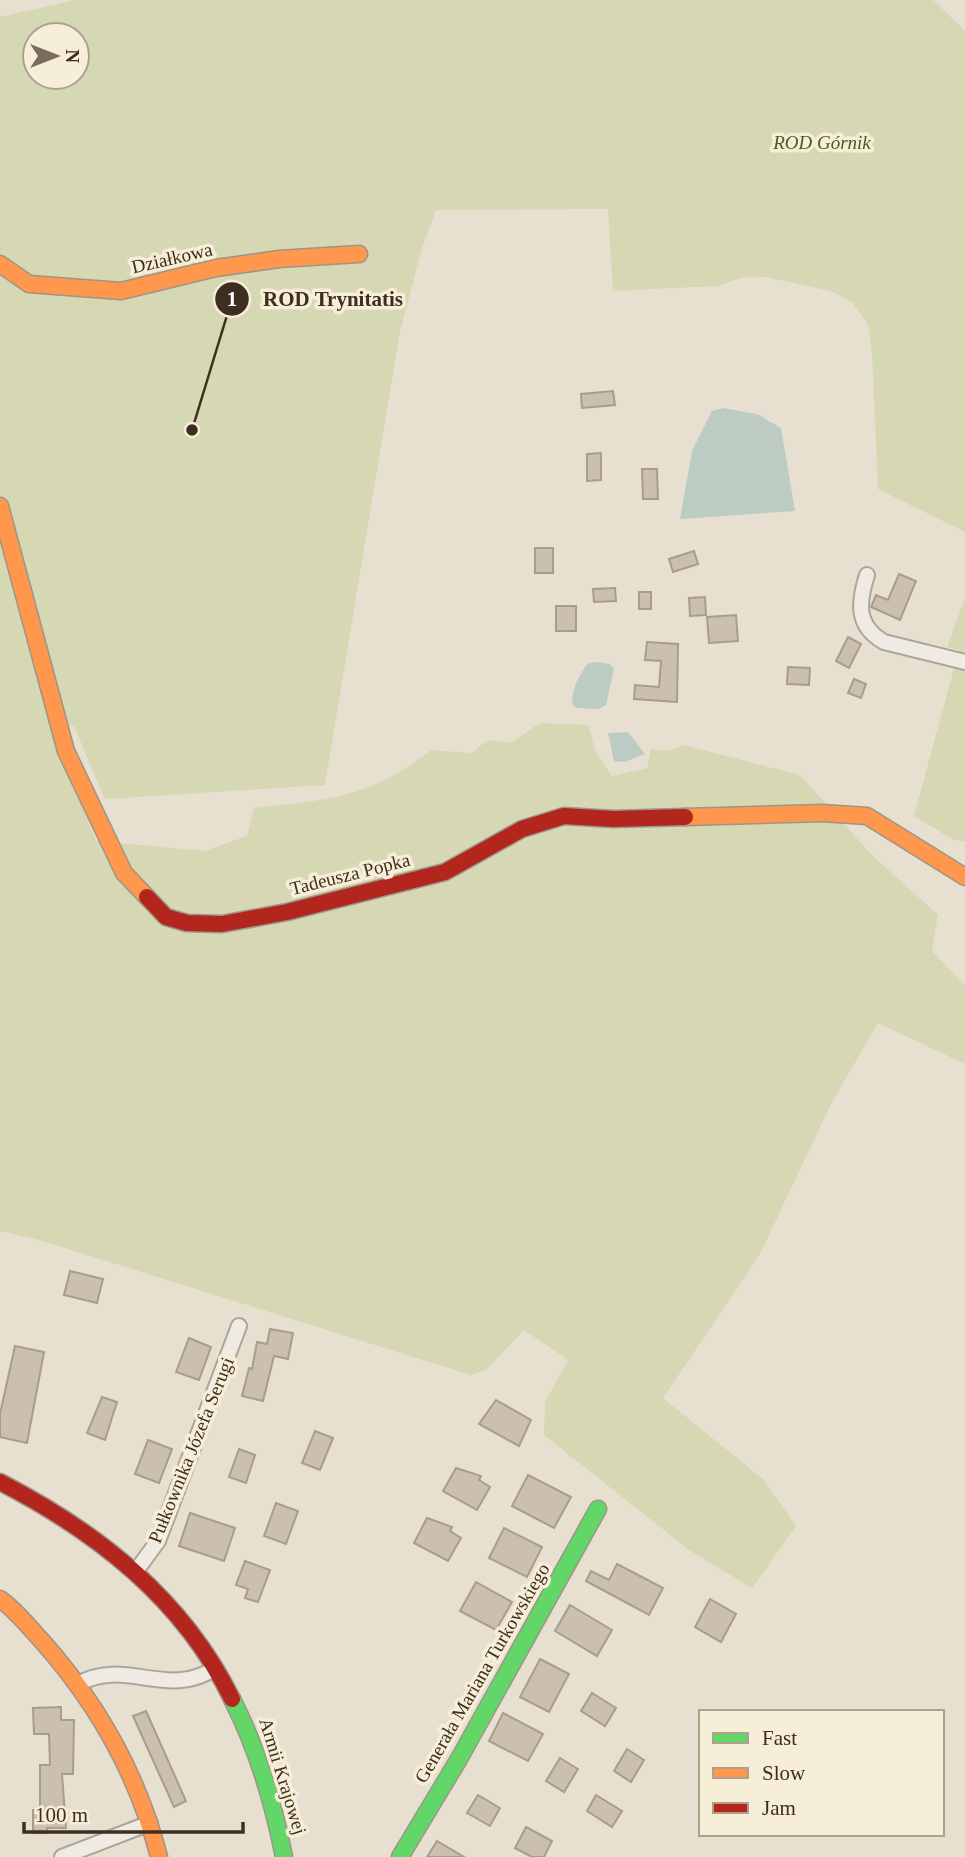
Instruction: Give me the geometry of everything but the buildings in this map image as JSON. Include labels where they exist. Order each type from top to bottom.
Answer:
[{"type":"street","name":"Działkowa","points":[[0,264],[29,284],[121,291],[216,268],[279,259],[359,254]]},
{"type":"street","name":"Tadeusza Popka","points":[[0,506],[66,751],[124,873],[166,917],[187,923],[222,924],[287,912],[445,872],[522,829],[564,816],[613,818],[822,813],[867,816],[924,854],[965,877]]},
{"type":"street","points":[[867,575],[860,596],[860,611],[863,625],[872,635],[884,642],[965,662]]},
{"type":"street","name":"Pułkownika Józefa Serugi","points":[[136,1571],[158,1541],[239,1326]]},
{"type":"street","name":"Armii Krajowej","points":[[0,1482],[78,1524],[136,1571],[182,1622],[237,1704],[260,1759],[284,1857]]},
{"type":"street","name":"Generała Mariana Turkowskiego","points":[[400,1857],[459,1759],[598,1509]]},
{"type":"street","points":[[0,1599],[47,1646],[78,1684],[99,1716],[124,1763],[150,1823],[159,1857]]},
{"type":"street","points":[[78,1684],[94,1676],[113,1673],[194,1680],[215,1668]]},
{"type":"street","points":[[62,1857],[150,1823]]},
{"type":"green space","name":"ROD Górnik","points":[[75,0],[933,0],[965,31],[965,532],[878,489],[872,353],[868,324],[852,302],[831,291],[767,277],[741,278],[717,286],[613,291],[608,209],[436,210],[422,248],[400,332],[325,785],[105,799],[74,726],[49,724],[96,841],[205,851],[247,836],[254,808],[347,794],[388,778],[431,750],[471,753],[488,740],[511,743],[540,723],[588,725],[596,753],[612,776],[647,768],[651,749],[667,751],[684,745],[800,775],[872,855],[938,915],[932,951],[965,985],[965,1064],[878,1023],[832,1102],[759,1256],[663,1398],[764,1480],[796,1526],[752,1588],[689,1550],[544,1435],[545,1402],[568,1360],[524,1330],[486,1370],[471,1375],[39,1240],[0,1231],[0,17]]},
{"type":"green space","points":[[965,598],[965,842],[952,839],[914,816],[959,650],[947,647]]},
{"type":"shaded area","points":[[723,408],[757,414],[781,428],[795,511],[680,519],[692,451],[712,411]]},
{"type":"shaded area","points":[[587,664],[610,664],[614,669],[606,705],[598,709],[576,708],[572,703],[576,682]]},
{"type":"shaded area","points":[[628,732],[645,754],[625,762],[614,761],[608,733]]},
{"type":"traffic: fast","points":[[400,1857],[459,1759],[598,1509]]},
{"type":"traffic: fast","points":[[232,1699],[264,1776],[284,1857]]},
{"type":"traffic: slow","points":[[0,264],[29,284],[121,291],[216,268],[279,259],[359,254]]},
{"type":"traffic: slow","points":[[0,506],[66,751],[124,873],[147,897]]},
{"type":"traffic: slow","points":[[685,817],[822,813],[867,816],[965,877]]},
{"type":"traffic: slow","points":[[0,1599],[22,1619],[62,1665],[98,1715],[128,1769],[159,1857]]},
{"type":"traffic: jam","points":[[147,897],[166,917],[187,923],[222,924],[287,912],[445,872],[522,829],[564,816],[613,819],[685,817]]},
{"type":"traffic: jam","points":[[0,1482],[70,1523],[134,1572],[189,1630],[232,1699]]},
{"type":"place","name":"ROD Trynitatis","points":[[192,430]]}]
